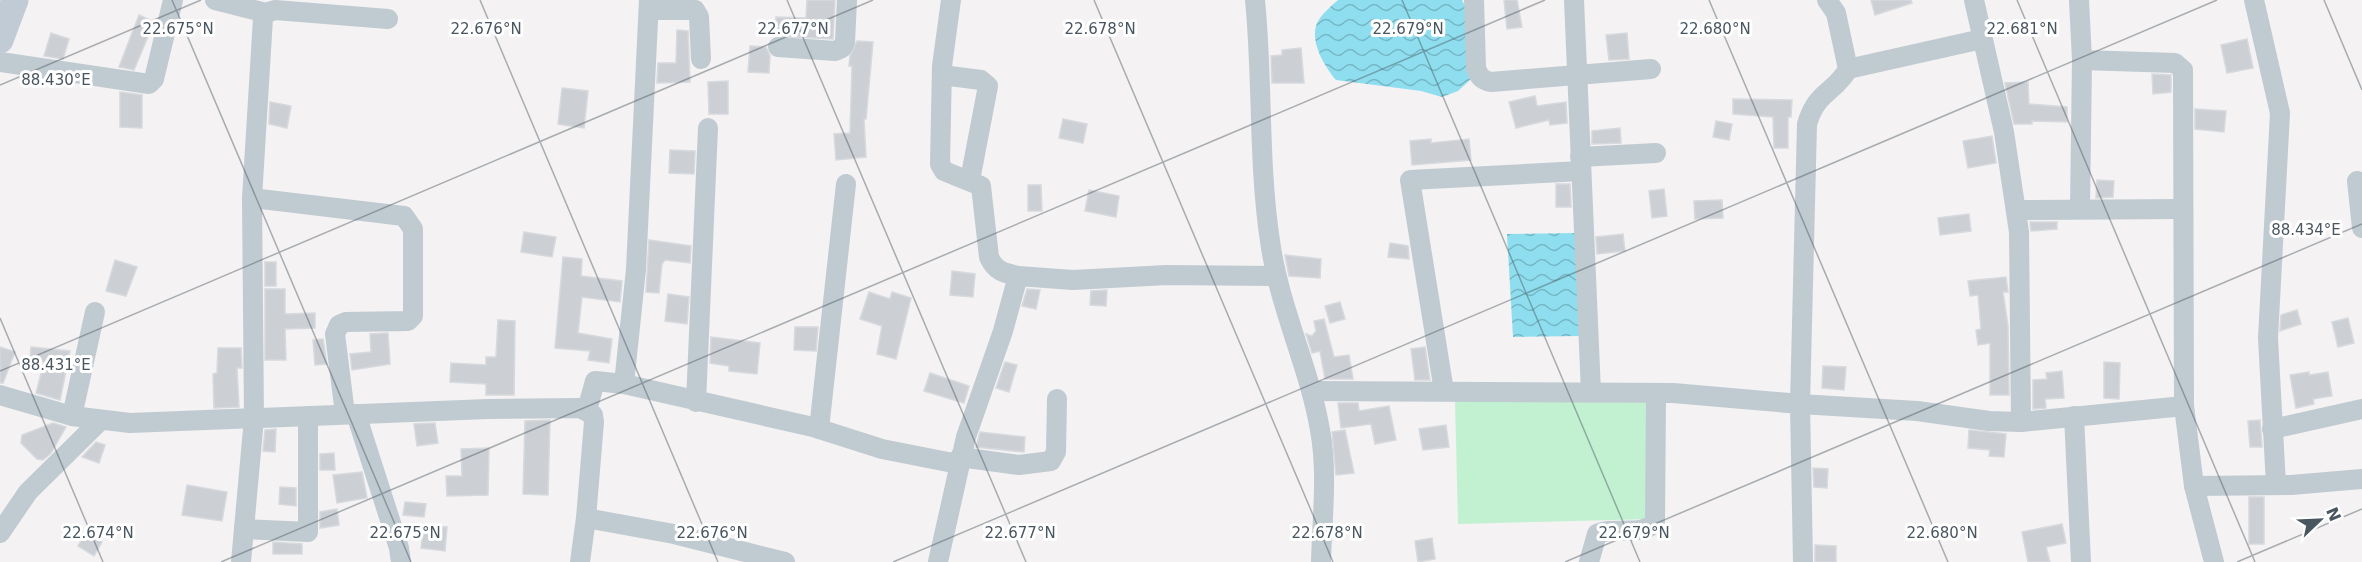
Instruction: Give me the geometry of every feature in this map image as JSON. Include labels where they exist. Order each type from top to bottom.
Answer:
[{"type":"street","points":[[0,40],[15,0]]},
{"type":"street","points":[[0,62],[149,84],[154,79],[173,0]]},
{"type":"street","points":[[215,0],[266,13],[275,9],[388,19]]},
{"type":"street","points":[[778,47],[835,51],[842,48],[845,42],[847,0]]},
{"type":"street","points":[[951,0],[942,75],[940,164],[944,171],[978,183],[983,189],[989,257],[993,267],[1004,273],[1018,276],[1073,280],[1167,275],[1276,276]]},
{"type":"street","points":[[1255,0],[1260,48],[1262,173],[1276,276],[1290,329],[1312,391],[1323,456],[1321,562]]},
{"type":"street","points":[[1474,0],[1476,68],[1478,76],[1484,81],[1576,77],[1651,69]]},
{"type":"street","points":[[1574,0],[1591,392]]},
{"type":"street","points":[[1803,562],[1800,404],[1807,124],[1812,107],[1821,95],[1844,76],[1848,69],[1836,13],[1827,0]]},
{"type":"street","points":[[1974,0],[2004,132],[2019,232],[2021,422]]},
{"type":"street","points":[[2079,0],[2082,60],[2080,209]]},
{"type":"street","points":[[2254,0],[2280,113],[2268,339],[2276,485]]},
{"type":"street","points":[[624,384],[636,270],[649,5],[695,10],[699,17],[701,59]]},
{"type":"street","points":[[241,562],[254,418],[252,198],[262,30],[266,13]]},
{"type":"street","points":[[1848,69],[1982,39]]},
{"type":"street","points":[[2082,60],[2175,63],[2183,70],[2184,406],[2194,486],[2214,562]]},
{"type":"street","points":[[942,75],[981,80],[988,86],[970,180]]},
{"type":"street","points":[[696,402],[708,128]]},
{"type":"street","points":[[1444,391],[1410,180],[1581,164],[1656,153]]},
{"type":"street","points":[[2357,181],[2362,228]]},
{"type":"street","points":[[819,429],[846,184]]},
{"type":"street","points":[[252,198],[404,216],[409,220],[413,230],[413,316],[408,321],[346,322],[339,325],[334,334],[350,414],[399,548],[401,562]]},
{"type":"street","points":[[2016,210],[2183,209]]},
{"type":"street","points":[[938,562],[959,461],[1003,331],[1018,276]]},
{"type":"street","points":[[72,416],[95,312]]},
{"type":"street","points":[[587,410],[596,381],[624,384],[819,429],[882,449],[959,461],[1019,465],[1051,461],[1056,452],[1057,399]]},
{"type":"street","points":[[1312,391],[1671,394],[1917,411],[1989,421],[2021,422],[2184,406]]},
{"type":"street","points":[[1588,562],[1597,534],[1608,530],[1647,529],[1655,522],[1671,394]]},
{"type":"street","points":[[0,395],[72,416],[160,424],[489,409],[587,410],[593,415],[594,422],[580,562]]},
{"type":"street","points":[[2272,429],[2362,409]]},
{"type":"street","points":[[244,529],[308,531],[308,416]]},
{"type":"street","points":[[2074,416],[2081,562]]},
{"type":"street","points":[[0,533],[28,492],[101,420]]},
{"type":"street","points":[[2194,486],[2276,485],[2362,479]]},
{"type":"street","points":[[586,518],[674,534],[785,562]]},
{"type":"green space","points":[[1455,400],[1647,403],[1650,519],[1458,524]]},
{"type":"water","points":[[1338,0],[1462,0],[1466,8],[1471,79],[1458,91],[1442,97],[1421,91],[1336,80],[1320,55],[1315,33],[1320,19]]},
{"type":"water","points":[[1576,233],[1581,336],[1513,337],[1507,234]]},
{"type":"building","points":[[807,0],[835,0],[833,39],[775,36],[776,17],[806,18]]},
{"type":"building","points":[[1504,0],[1517,0],[1522,27],[1507,29]]},
{"type":"building","points":[[1871,0],[1911,0],[1912,3],[1875,15]]},
{"type":"building","points":[[139,15],[154,22],[134,70],[119,67]]},
{"type":"building","points":[[677,30],[688,31],[690,82],[657,83],[658,63],[676,63]]},
{"type":"building","points":[[51,33],[69,39],[63,59],[44,56]]},
{"type":"building","points":[[1627,33],[1629,59],[1609,60],[1606,35]]},
{"type":"building","points":[[2247,39],[2253,68],[2227,73],[2221,45]]},
{"type":"building","points":[[857,41],[873,42],[866,119],[864,119],[866,157],[836,160],[834,134],[850,133],[852,66],[849,66],[850,56]]},
{"type":"building","points":[[750,46],[766,47],[770,56],[769,73],[748,72]]},
{"type":"building","points":[[1301,48],[1304,83],[1272,83],[1271,56],[1282,55],[1282,50]]},
{"type":"building","points":[[2152,74],[2171,75],[2171,92],[2153,94]]},
{"type":"building","points":[[728,81],[728,114],[709,114],[708,82]]},
{"type":"building","points":[[2028,82],[2029,104],[2067,107],[2067,122],[2032,121],[2032,124],[2014,124],[2005,83]]},
{"type":"building","points":[[562,88],[588,91],[584,128],[558,124]]},
{"type":"building","points":[[120,92],[142,95],[142,128],[120,127]]},
{"type":"building","points":[[1535,96],[1537,106],[1566,102],[1567,123],[1550,125],[1549,120],[1516,128],[1509,102]]},
{"type":"building","points":[[1733,99],[1792,100],[1791,117],[1788,117],[1788,148],[1774,148],[1773,117],[1733,114]]},
{"type":"building","points":[[270,102],[291,106],[287,128],[269,124]]},
{"type":"building","points":[[2195,109],[2226,111],[2224,132],[2195,129]]},
{"type":"building","points":[[1063,119],[1087,124],[1083,143],[1059,138]]},
{"type":"building","points":[[1716,121],[1732,124],[1729,140],[1713,137]]},
{"type":"building","points":[[1620,128],[1621,143],[1592,144],[1592,131]]},
{"type":"building","points":[[1992,136],[1996,163],[1968,168],[1963,141]]},
{"type":"building","points":[[1431,139],[1431,143],[1469,139],[1471,160],[1412,165],[1410,141]]},
{"type":"building","points":[[670,150],[695,151],[694,174],[669,173]]},
{"type":"building","points":[[2097,180],[2114,181],[2113,197],[2096,198]]},
{"type":"building","points":[[1556,184],[1570,184],[1571,207],[1556,207]]},
{"type":"building","points":[[1028,185],[1041,185],[1042,211],[1028,211]]},
{"type":"building","points":[[1664,189],[1667,216],[1652,218],[1649,191]]},
{"type":"building","points":[[1089,190],[1119,196],[1116,217],[1085,211]]},
{"type":"building","points":[[1722,200],[1723,218],[1695,219],[1694,201]]},
{"type":"building","points":[[1969,214],[1971,231],[1940,235],[1938,218]]},
{"type":"building","points":[[2030,222],[2057,222],[2057,229],[2031,231]]},
{"type":"building","points":[[524,232],[556,237],[552,257],[521,252]]},
{"type":"building","points":[[1623,234],[1625,251],[1597,254],[1596,237]]},
{"type":"building","points":[[649,240],[691,246],[690,263],[665,260],[662,264],[659,293],[646,292]]},
{"type":"building","points":[[1390,243],[1408,246],[1409,259],[1388,257]]},
{"type":"building","points":[[1285,255],[1321,259],[1320,278],[1289,276]]},
{"type":"building","points":[[563,257],[582,259],[581,276],[622,281],[620,302],[582,297],[578,333],[612,339],[609,363],[588,360],[590,351],[555,348]]},
{"type":"building","points":[[115,260],[137,267],[126,296],[106,291]]},
{"type":"building","points":[[265,262],[276,262],[276,286],[265,286]]},
{"type":"building","points":[[952,271],[975,274],[973,297],[950,295]]},
{"type":"building","points":[[2006,277],[2008,292],[2003,292],[2008,326],[2009,395],[1990,395],[1990,343],[1978,345],[1976,330],[1981,329],[1978,295],[1970,296],[1968,281]]},
{"type":"building","points":[[265,289],[285,289],[285,314],[315,313],[315,328],[285,329],[286,360],[265,360]]},
{"type":"building","points":[[1027,289],[1040,290],[1036,309],[1022,306]]},
{"type":"building","points":[[1107,290],[1106,306],[1090,305],[1091,291]]},
{"type":"building","points":[[869,292],[890,299],[892,292],[911,298],[896,359],[877,354],[882,326],[860,319]]},
{"type":"building","points":[[668,294],[689,297],[687,324],[665,321]]},
{"type":"building","points":[[1340,302],[1345,319],[1330,323],[1325,306]]},
{"type":"building","points":[[2297,310],[2301,324],[2280,331],[2281,315]]},
{"type":"building","points":[[2348,318],[2354,343],[2338,347],[2332,322]]},
{"type":"building","points":[[1324,319],[1334,357],[1349,355],[1353,379],[1325,379],[1320,351],[1312,353],[1306,334],[1312,336],[1316,331],[1314,321]]},
{"type":"building","points":[[498,320],[515,321],[514,395],[486,395],[486,384],[450,382],[451,363],[486,365],[486,357],[496,357]]},
{"type":"building","points":[[795,327],[818,327],[816,351],[794,350]]},
{"type":"building","points":[[388,333],[390,364],[352,370],[350,354],[371,352],[370,334]]},
{"type":"building","points":[[711,337],[760,343],[757,374],[729,371],[729,366],[710,363]]},
{"type":"building","points":[[323,339],[327,364],[315,365],[313,340]]},
{"type":"building","points":[[0,347],[15,352],[3,383],[0,383]]},
{"type":"building","points":[[31,347],[70,351],[60,400],[36,393],[44,362],[30,360]]},
{"type":"building","points":[[1425,347],[1430,380],[1415,380],[1411,349]]},
{"type":"building","points":[[218,348],[241,348],[242,368],[237,368],[239,407],[214,408],[213,374],[217,373]]},
{"type":"building","points":[[1005,362],[1017,365],[1009,392],[996,388]]},
{"type":"building","points":[[2104,362],[2120,363],[2119,399],[2104,398]]},
{"type":"building","points":[[1823,366],[1846,367],[1844,390],[1822,388]]},
{"type":"building","points":[[2062,371],[2064,398],[2045,399],[2046,408],[2033,409],[2033,380],[2047,379],[2046,373]]},
{"type":"building","points":[[2309,372],[2309,375],[2328,372],[2332,396],[2313,399],[2314,404],[2296,408],[2290,375]]},
{"type":"building","points":[[930,373],[969,386],[964,403],[924,391]]},
{"type":"building","points":[[1338,403],[1358,403],[1359,411],[1389,406],[1396,440],[1375,444],[1371,424],[1341,428]]},
{"type":"building","points":[[550,420],[548,495],[523,494],[525,421]]},
{"type":"building","points":[[2260,420],[2262,447],[2250,447],[2248,421]]},
{"type":"building","points":[[53,423],[66,427],[51,453],[43,460],[37,459],[21,443],[22,435]]},
{"type":"building","points":[[435,423],[438,443],[417,446],[414,424]]},
{"type":"building","points":[[1446,425],[1449,447],[1423,450],[1419,429]]},
{"type":"building","points":[[276,429],[275,452],[263,451],[265,430]]},
{"type":"building","points":[[1345,430],[1354,473],[1336,475],[1332,432]]},
{"type":"building","points":[[1969,430],[2006,434],[2004,457],[1989,456],[1990,450],[1968,448]]},
{"type":"building","points":[[980,432],[1025,437],[1024,452],[976,447]]},
{"type":"building","points":[[96,442],[105,445],[99,463],[82,457]]},
{"type":"building","points":[[489,448],[488,495],[447,496],[446,476],[462,476],[461,449]]},
{"type":"building","points":[[334,453],[335,470],[320,470],[320,454]]},
{"type":"building","points":[[1813,468],[1828,469],[1827,488],[1814,487]]},
{"type":"building","points":[[362,472],[367,498],[337,503],[333,475]]},
{"type":"building","points":[[187,485],[227,492],[222,521],[182,515]]},
{"type":"building","points":[[280,487],[296,488],[296,506],[279,504]]},
{"type":"building","points":[[2249,497],[2264,497],[2264,544],[2249,544]]},
{"type":"building","points":[[405,502],[426,504],[424,517],[403,515]]},
{"type":"building","points":[[337,509],[339,525],[320,528],[320,512]]},
{"type":"building","points":[[2062,524],[2066,543],[2046,547],[2050,562],[2028,562],[2022,532]]},
{"type":"building","points":[[424,525],[447,527],[445,551],[421,548]]},
{"type":"building","points":[[86,532],[102,542],[94,556],[78,546]]},
{"type":"building","points":[[1432,538],[1435,559],[1418,562],[1415,541]]},
{"type":"building","points":[[273,542],[302,544],[302,554],[273,554]]},
{"type":"building","points":[[1815,545],[1836,546],[1836,562],[1815,562]]}]
